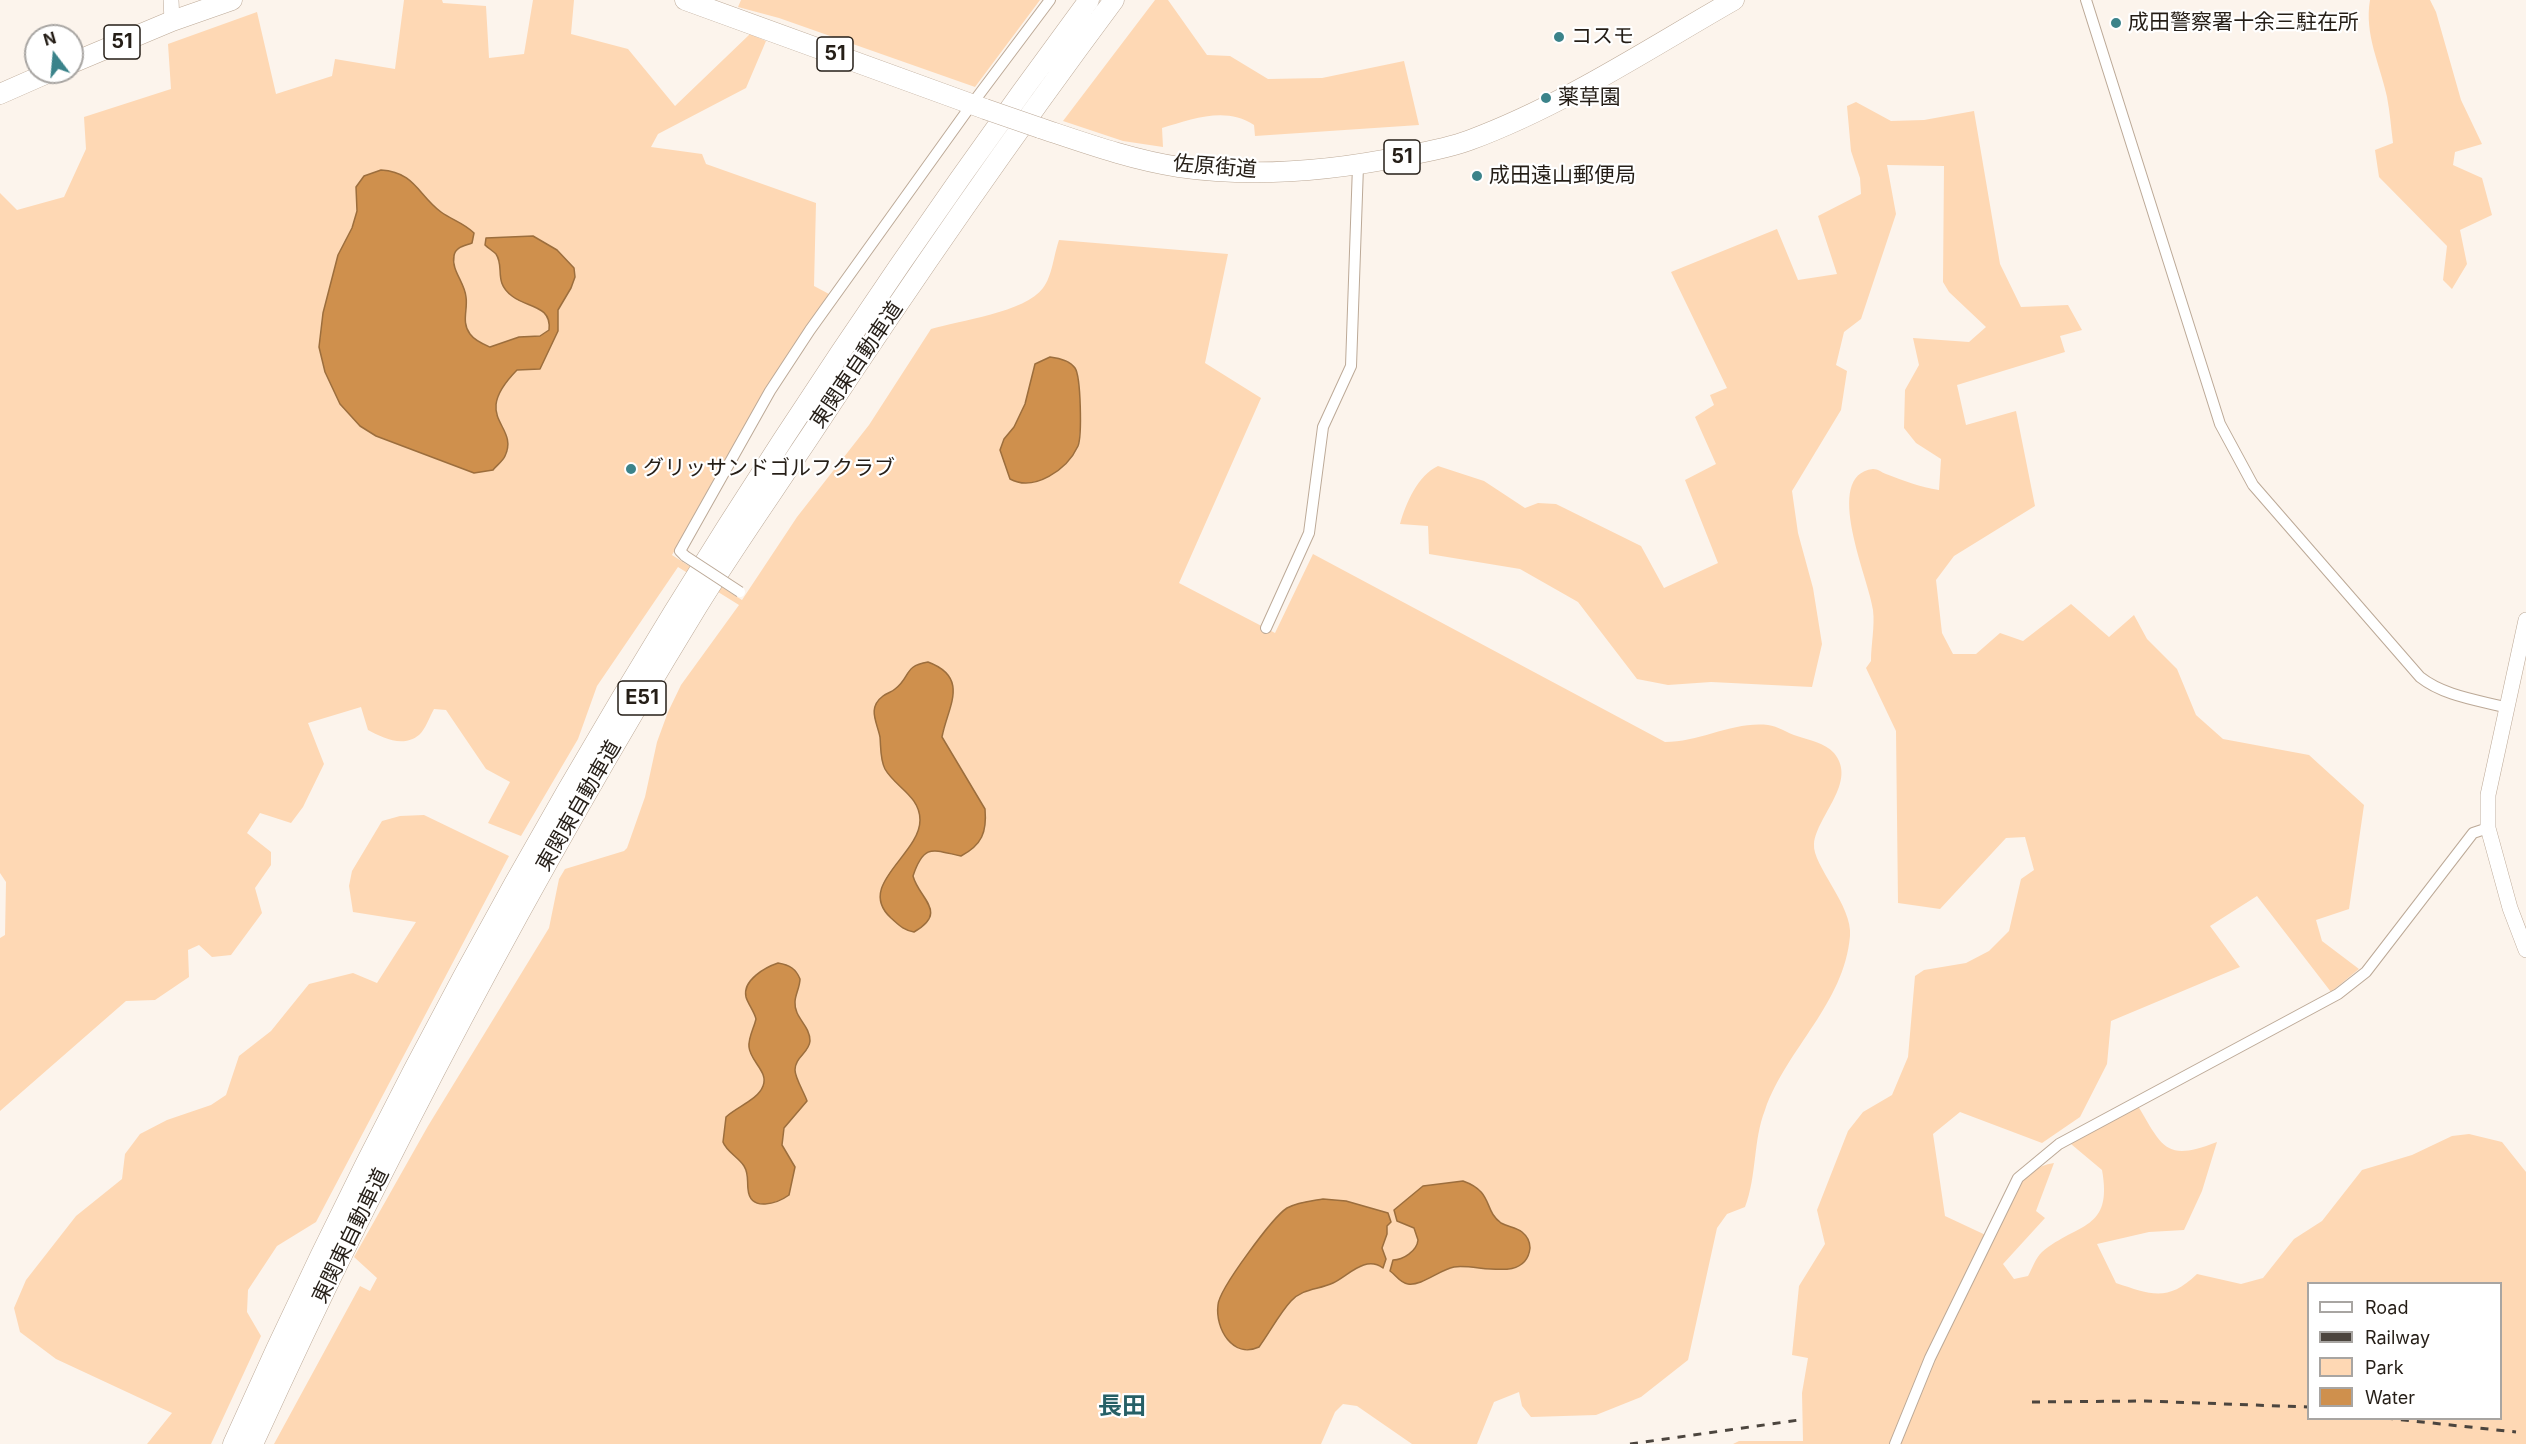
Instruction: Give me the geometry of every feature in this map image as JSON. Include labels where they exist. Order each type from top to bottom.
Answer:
[{"type":"highway","name":"51","points":[[84,58],[172,21],[232,0]]},
{"type":"highway","name":"佐原街道","points":[[685,0],[723,6],[978,106],[1098,147],[1177,166],[1205,170],[1278,171],[1358,166],[1467,141],[1505,126],[1565,97],[1728,2]]},
{"type":"highway","name":"東関東自動車道","points":[[233,1444],[320,1259],[448,1005],[525,864],[637,671],[773,452],[899,263],[1089,0]]},
{"type":"highway","name":"東関東自動車道","points":[[253,1444],[371,1193],[464,1014],[628,720],[700,602],[926,261],[1114,0]]},
{"type":"highway","points":[[0,94],[24,83]]},
{"type":"street","points":[[171,0],[172,21]]},
{"type":"street","points":[[740,592],[685,556],[680,550],[770,391],[978,106],[1050,0]]},
{"type":"street","points":[[2086,0],[2220,424],[2253,485],[2420,677],[2431,686],[2508,708]]},
{"type":"street","points":[[1266,628],[1309,533],[1323,428],[1351,366],[1358,166]]},
{"type":"street","points":[[2526,621],[2488,795],[2488,828],[2510,908],[2526,950]]},
{"type":"street","points":[[1895,1444],[1930,1358],[2018,1178],[2059,1144],[2338,994],[2366,972],[2473,833],[2488,828]]},
{"type":"green space","name":"グリッサンドゴルフクラブ","points":[[404,0],[442,0],[443,3],[486,6],[489,58],[524,54],[533,0],[574,0],[571,34],[628,49],[675,106],[750,34],[766,41],[746,88],[658,134],[651,147],[702,154],[706,164],[816,203],[814,286],[829,294],[766,390],[672,555],[742,600],[797,517],[869,425],[931,329],[1007,309],[1034,296],[1049,278],[1059,240],[1228,254],[1205,363],[1261,398],[1179,583],[1275,633],[1313,554],[1665,742],[1691,739],[1742,726],[1768,725],[1822,744],[1834,753],[1840,764],[1839,787],[1814,844],[1819,863],[1839,899],[1849,924],[1850,936],[1846,960],[1826,1005],[1787,1066],[1765,1110],[1758,1133],[1749,1195],[1745,1207],[1727,1214],[1717,1228],[1688,1360],[1641,1397],[1596,1415],[1531,1417],[1522,1406],[1519,1392],[1494,1402],[1477,1444],[1412,1444],[1357,1406],[1343,1404],[1335,1412],[1321,1444],[274,1444],[360,1286],[370,1291],[377,1278],[354,1257],[428,1126],[549,928],[559,879],[565,869],[624,851],[627,848],[645,797],[657,742],[668,712],[681,685],[739,605],[678,567],[597,686],[578,739],[521,836],[488,823],[510,782],[486,769],[446,710],[434,709],[421,733],[406,741],[387,739],[368,730],[361,707],[308,723],[324,764],[303,807],[291,823],[260,813],[247,833],[271,852],[271,865],[255,888],[262,913],[231,955],[212,957],[199,945],[188,950],[189,977],[155,1000],[126,1001],[0,1111],[0,938],[5,935],[6,882],[0,873],[0,193],[17,210],[64,197],[86,149],[84,117],[171,89],[168,44],[257,12],[276,94],[332,76],[335,59],[395,69]]},
{"type":"green space","points":[[741,0],[1040,0],[975,87],[779,18],[738,7]]},
{"type":"green space","points":[[1155,0],[1168,0],[1207,55],[1230,56],[1268,79],[1322,78],[1404,61],[1419,125],[1255,136],[1254,125],[1243,119],[1220,115],[1185,121],[1162,128],[1163,147],[1123,141],[1063,121]]},
{"type":"green space","points":[[2370,0],[2430,0],[2436,12],[2461,100],[2482,144],[2455,152],[2453,165],[2482,178],[2492,215],[2460,230],[2467,264],[2452,289],[2443,280],[2447,246],[2379,177],[2375,150],[2393,143],[2387,97],[2369,25]]},
{"type":"green space","points":[[1856,102],[1891,121],[1924,120],[1974,111],[2000,264],[2021,307],[2068,305],[2082,330],[2060,336],[2065,352],[1957,385],[1966,425],[2016,411],[2035,506],[1954,556],[1936,580],[1942,633],[1953,654],[1976,654],[2000,633],[2023,641],[2071,604],[2109,637],[2134,615],[2147,639],[2177,669],[2196,715],[2223,739],[2309,755],[2364,805],[2349,909],[2316,920],[2322,941],[2359,969],[2331,992],[2257,896],[2210,926],[2240,967],[2111,1021],[2107,1064],[2080,1117],[2042,1143],[1960,1112],[1933,1134],[1945,1216],[1992,1238],[2023,1181],[2042,1166],[2054,1163],[2036,1211],[2045,1218],[2003,1264],[2014,1279],[2028,1276],[2042,1252],[2055,1242],[2090,1223],[2102,1204],[2104,1190],[2102,1170],[2071,1144],[2138,1106],[2154,1132],[2168,1147],[2187,1151],[2217,1142],[2202,1191],[2184,1230],[2149,1232],[2097,1244],[2116,1283],[2140,1291],[2159,1294],[2177,1289],[2197,1274],[2241,1284],[2263,1278],[2294,1239],[2322,1221],[2362,1170],[2412,1155],[2452,1136],[2469,1134],[2502,1142],[2526,1172],[2526,1444],[1733,1444],[1739,1441],[1803,1441],[1802,1393],[1808,1358],[1792,1355],[1799,1286],[1825,1244],[1817,1210],[1848,1131],[1863,1112],[1892,1095],[1908,1057],[1915,976],[1924,970],[1966,963],[1989,951],[2009,931],[2021,879],[2034,870],[2025,837],[2006,838],[1940,909],[1898,903],[1896,731],[1866,668],[1871,661],[1873,610],[1852,531],[1849,509],[1851,489],[1858,476],[1873,469],[1912,484],[1939,490],[1941,459],[1916,443],[1904,428],[1905,390],[1919,365],[1913,338],[1969,342],[1986,327],[1949,292],[1943,282],[1944,166],[1887,165],[1896,214],[1861,319],[1844,332],[1836,365],[1847,371],[1841,410],[1792,491],[1798,533],[1813,588],[1822,644],[1812,687],[1711,682],[1668,685],[1637,679],[1578,602],[1520,569],[1429,554],[1428,526],[1400,524],[1409,499],[1419,483],[1424,476],[1438,466],[1484,481],[1525,508],[1538,503],[1556,504],[1641,546],[1664,588],[1718,563],[1685,480],[1716,464],[1695,417],[1714,405],[1710,395],[1727,388],[1671,272],[1777,229],[1798,280],[1837,274],[1818,216],[1861,194],[1860,178],[1851,151],[1847,106]]},
{"type":"green space","points":[[424,815],[509,856],[316,1222],[277,1246],[248,1290],[247,1312],[261,1336],[211,1444],[147,1444],[172,1413],[56,1359],[20,1332],[14,1308],[26,1280],[76,1216],[122,1179],[125,1154],[140,1134],[167,1120],[211,1105],[226,1095],[239,1056],[271,1031],[309,984],[353,973],[377,983],[416,922],[353,912],[349,886],[352,871],[382,821],[400,816]]},
{"type":"water","points":[[381,170],[401,175],[409,180],[441,212],[474,233],[472,243],[456,251],[454,261],[465,292],[467,329],[482,343],[490,347],[519,337],[540,336],[549,330],[549,322],[543,311],[518,300],[506,291],[501,280],[500,264],[496,254],[485,245],[486,238],[533,236],[557,250],[574,268],[575,277],[571,288],[558,310],[558,331],[540,369],[517,370],[503,386],[497,400],[496,410],[508,445],[504,458],[493,470],[474,473],[376,436],[360,426],[340,404],[325,372],[319,347],[323,313],[338,255],[352,228],[357,211],[356,187],[364,176]]},
{"type":"water","points":[[1050,357],[1070,363],[1077,374],[1080,407],[1078,446],[1066,463],[1049,476],[1029,483],[1019,482],[1010,479],[1000,450],[1025,404],[1035,364]]},
{"type":"water","points":[[928,662],[949,676],[953,685],[951,705],[942,737],[985,809],[985,824],[982,837],[974,847],[961,856],[931,851],[921,858],[913,876],[931,912],[924,925],[914,932],[899,925],[882,906],[880,894],[884,882],[917,833],[920,820],[912,798],[889,775],[883,765],[874,710],[878,701],[900,685],[911,669]]},
{"type":"water","points":[[778,963],[792,968],[800,979],[795,1008],[808,1030],[810,1041],[797,1062],[795,1070],[807,1101],[784,1128],[782,1145],[795,1167],[789,1195],[772,1203],[759,1204],[750,1196],[746,1169],[723,1142],[726,1117],[757,1095],[764,1081],[749,1047],[756,1019],[747,1000],[746,991],[756,975]]},
{"type":"water","points":[[1463,1181],[1479,1190],[1495,1218],[1525,1235],[1530,1248],[1526,1259],[1520,1266],[1510,1269],[1454,1267],[1419,1283],[1403,1282],[1390,1271],[1393,1260],[1409,1254],[1415,1248],[1418,1240],[1414,1228],[1397,1221],[1394,1210],[1423,1186]]},
{"type":"water","points":[[1323,1199],[1346,1201],[1388,1213],[1391,1222],[1387,1226],[1382,1248],[1386,1259],[1383,1268],[1370,1264],[1363,1265],[1333,1283],[1306,1291],[1287,1306],[1259,1347],[1250,1350],[1234,1345],[1228,1340],[1219,1323],[1218,1305],[1227,1284],[1280,1214],[1296,1204]]},
{"type":"railway","points":[[2032,1402],[2145,1401],[2307,1407]]},
{"type":"railway","points":[[1630,1444],[1799,1420]]},
{"type":"railway","points":[[2404,1420],[2516,1432]]},
{"type":"place","name":"成田警察署十余三駐在所","points":[[2116,23]]},
{"type":"place","name":"コスモ","points":[[1559,37]]},
{"type":"place","name":"薬草園","points":[[1546,98]]},
{"type":"place","name":"成田遠山郵便局","points":[[1477,176]]},
{"type":"place","name":"グリッサンドゴルフクラブ","points":[[631,469]]},
{"type":"district","name":"長田","points":[[1122,1407]]}]
